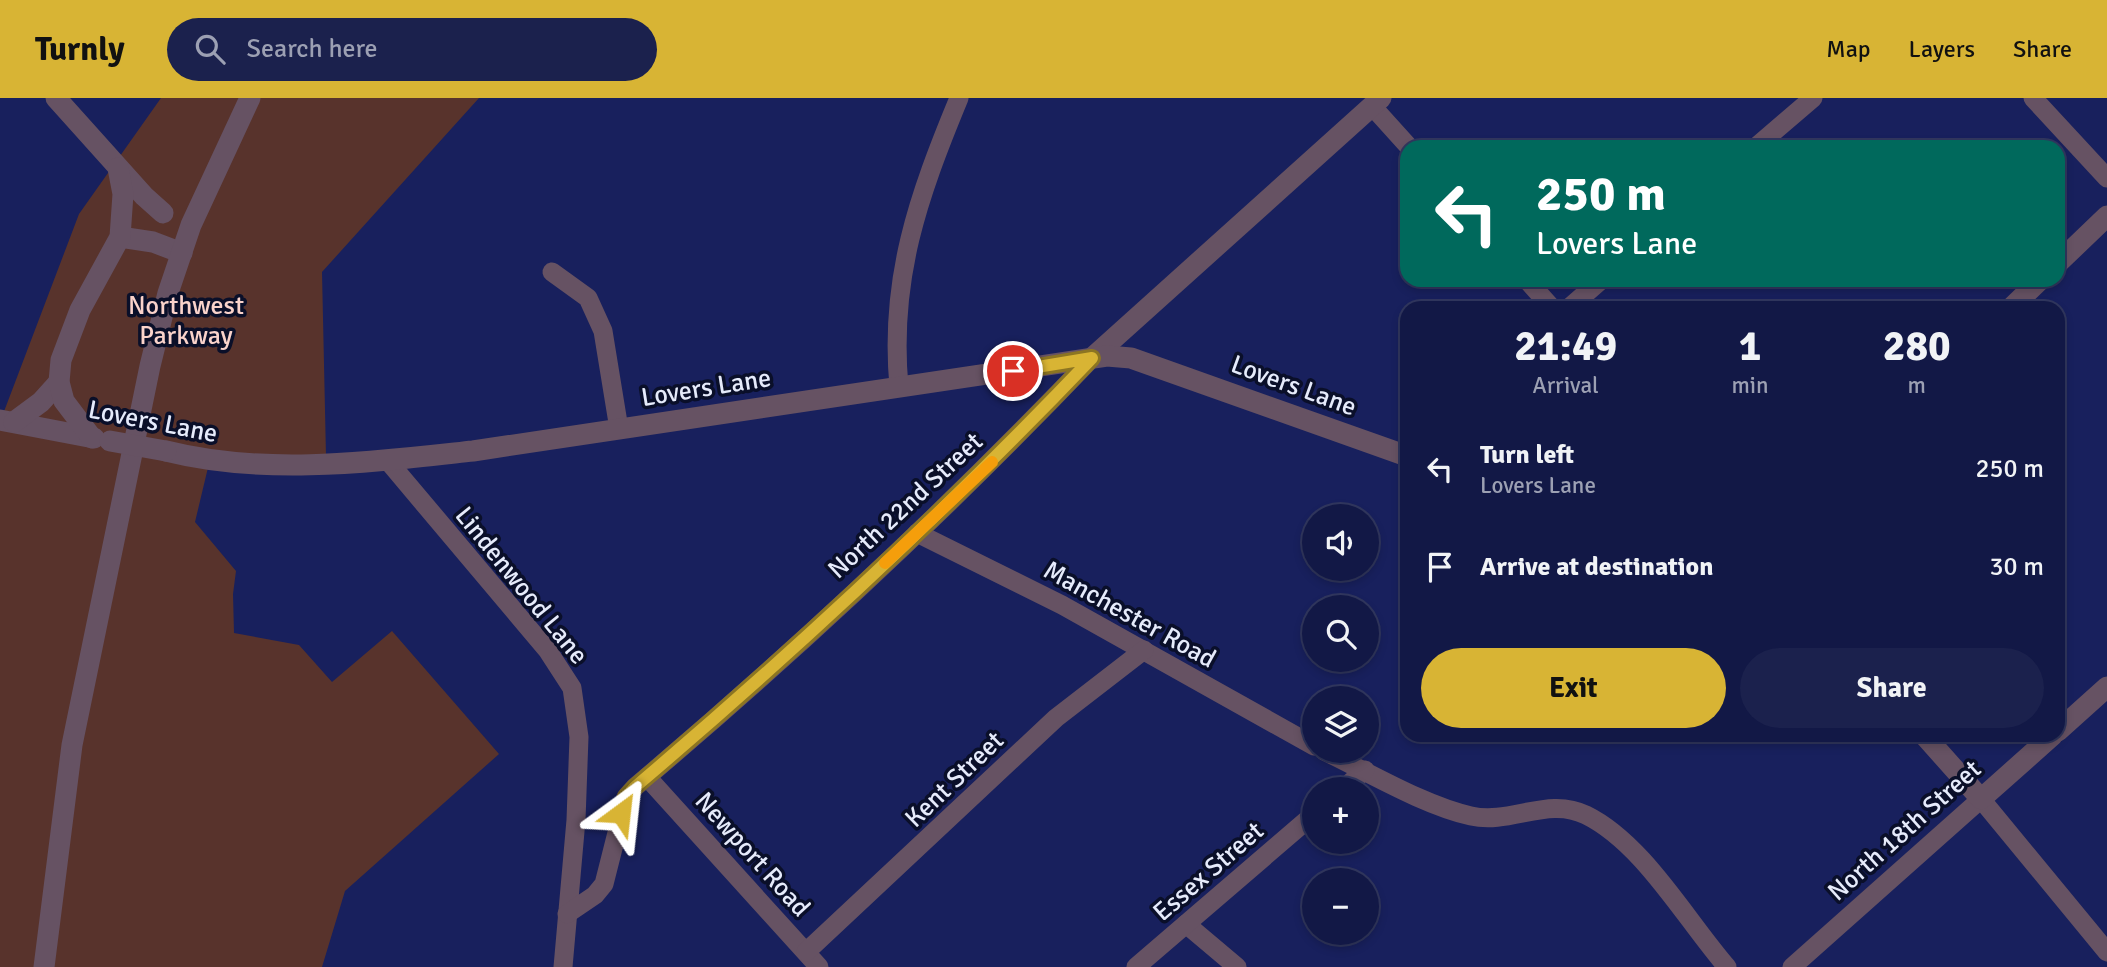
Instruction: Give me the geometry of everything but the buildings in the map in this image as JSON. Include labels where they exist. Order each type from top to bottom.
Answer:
[{"type":"street","points":[[57,98],[118,168],[163,213]]},
{"type":"street","points":[[44,967],[72,745],[150,366],[168,293],[191,225],[250,98]]},
{"type":"street","points":[[899,387],[895,343],[899,282],[912,224],[958,98]]},
{"type":"street","points":[[1764,140],[1813,98]]},
{"type":"street","points":[[2033,98],[2107,178]]},
{"type":"street","points":[[1376,102],[1404,140]]},
{"type":"street","name":"North 22nd Street","points":[[567,914],[587,902],[604,884],[626,797],[998,457],[1092,358],[1376,102]]},
{"type":"street","points":[[118,168],[121,226]]},
{"type":"street","points":[[101,439],[67,407],[59,382],[66,339],[121,226],[140,210],[163,213],[191,225]]},
{"type":"street","points":[[2065,256],[2107,216]]},
{"type":"street","points":[[121,226],[183,253]]},
{"type":"street","points":[[552,272],[588,298],[603,331],[619,429]]},
{"type":"street","points":[[1533,287],[1546,301]]},
{"type":"street","points":[[1577,301],[1593,287]]},
{"type":"street","points":[[2018,301],[2033,287]]},
{"type":"street","name":"Lovers Lane","points":[[7,421],[220,463],[388,461],[473,451],[1092,358],[1131,358],[1400,454]]},
{"type":"street","points":[[7,421],[41,402],[59,382]]},
{"type":"street","name":"Lindenwood Lane","points":[[388,461],[548,651],[572,688],[579,737],[563,967]]},
{"type":"street","name":"Manchester Road","points":[[917,533],[1144,650],[1302,739]]},
{"type":"street","name":"Kent Street","points":[[813,960],[1056,718],[1144,650]]},
{"type":"street","points":[[2065,725],[2107,687]]},
{"type":"street","points":[[1930,742],[2107,951]]},
{"type":"street","name":"North 18th Street","points":[[1792,967],[2045,742]]},
{"type":"street","points":[[1350,763],[1469,816],[1497,820],[1562,807],[1588,816],[1610,831],[1660,881],[1727,967]]},
{"type":"street","points":[[1357,777],[1365,770]]},
{"type":"street","name":"Newport Road","points":[[647,777],[813,960]]},
{"type":"street","name":"Essex Street","points":[[1136,967],[1302,824]]},
{"type":"street","points":[[1186,924],[1237,967]]},
{"type":"green space","name":"Northwest Parkway","points":[[161,98],[479,98],[322,272],[326,456],[211,455],[195,522],[236,571],[233,594],[234,633],[299,645],[332,682],[392,631],[499,754],[345,891],[322,967],[0,967],[0,422],[79,214]]},
{"type":"slow traffic","points":[[885,563],[992,462]]},
{"type":"route","points":[[621,813],[626,797],[635,787],[880,568],[998,457],[1092,358],[1013,371]]}]
